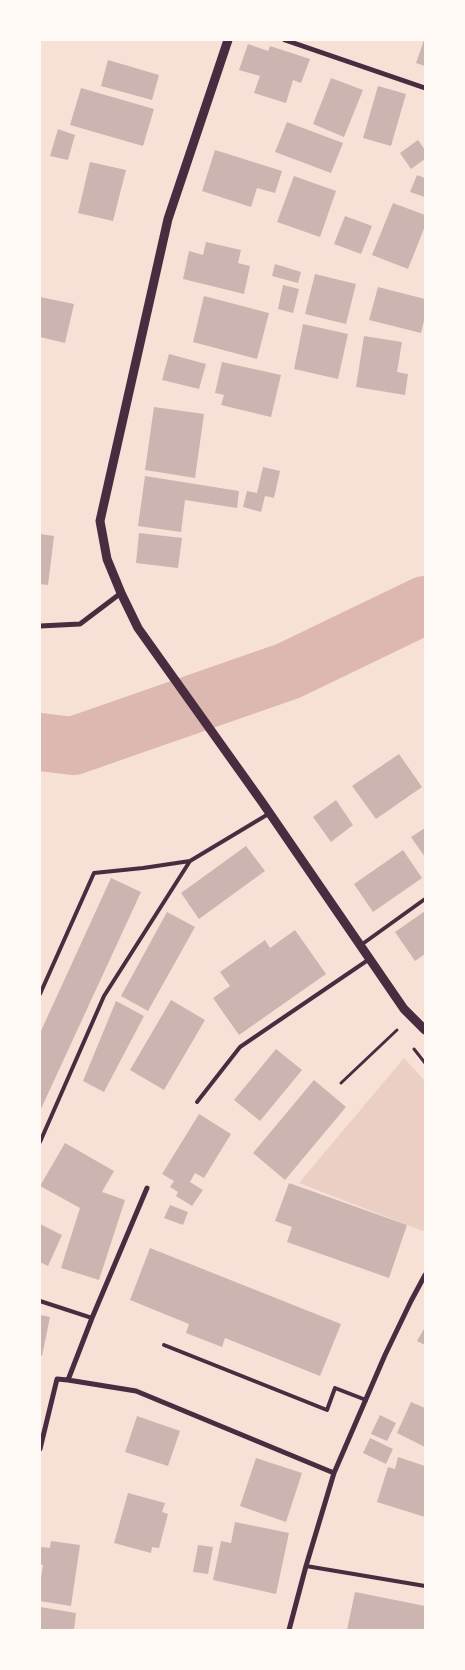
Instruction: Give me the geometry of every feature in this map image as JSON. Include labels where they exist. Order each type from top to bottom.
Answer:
[{"type":"street","points":[[228,40],[168,219],[100,521],[107,559],[120,594],[138,628],[270,813],[404,1009],[425,1030]]},
{"type":"street","points":[[286,40],[425,88]]},
{"type":"street","points":[[40,626],[80,624],[120,594]]},
{"type":"street","points":[[68,1380],[92,1318],[148,1188]]},
{"type":"street","points":[[290,1630],[306,1566],[334,1473],[385,1355],[425,1275]]},
{"type":"street","points":[[40,1449],[57,1379],[136,1391],[334,1473]]},
{"type":"lane","points":[[40,994],[94,873],[190,861],[270,813]]},
{"type":"lane","points":[[40,1142],[104,996],[190,861]]},
{"type":"lane","points":[[361,945],[425,899]]},
{"type":"lane","points":[[197,1102],[240,1047],[370,958]]},
{"type":"lane","points":[[40,1301],[92,1318]]},
{"type":"lane","points":[[164,1345],[327,1410],[335,1388],[366,1400]]},
{"type":"lane","points":[[306,1566],[425,1586]]},
{"type":"path","points":[[341,1083],[398,1029]]},
{"type":"shaded area","points":[[404,1058],[425,1081],[425,1227],[423,1231],[299,1183]]},
{"type":"building","points":[[425,40],[425,66],[416,63]]},
{"type":"building","points":[[248,44],[268,51],[270,46],[310,59],[301,83],[293,80],[286,103],[254,93],[260,76],[239,70]]},
{"type":"building","points":[[108,60],[159,75],[152,100],[101,86]]},
{"type":"building","points":[[331,78],[363,90],[344,137],[313,124]]},
{"type":"building","points":[[378,86],[406,94],[391,146],[363,138]]},
{"type":"building","points":[[81,88],[154,109],[143,146],[70,125]]},
{"type":"building","points":[[287,122],[343,143],[331,173],[275,152]]},
{"type":"building","points":[[58,129],[75,135],[68,160],[50,156]]},
{"type":"building","points":[[418,140],[425,150],[425,159],[411,169],[400,153]]},
{"type":"building","points":[[215,150],[282,171],[275,193],[257,188],[251,207],[202,191]]},
{"type":"building","points":[[90,162],[126,170],[113,221],[78,213]]},
{"type":"building","points":[[417,175],[425,178],[425,197],[410,192]]},
{"type":"building","points":[[294,176],[336,191],[320,237],[277,222]]},
{"type":"building","points":[[393,203],[425,215],[425,226],[408,269],[372,255]]},
{"type":"building","points":[[345,216],[372,226],[361,254],[334,244]]},
{"type":"building","points":[[206,242],[241,250],[238,263],[250,266],[244,294],[183,279],[189,251],[203,255]]},
{"type":"building","points":[[275,264],[301,272],[298,283],[272,276]]},
{"type":"building","points":[[315,274],[356,284],[346,324],[305,314]]},
{"type":"building","points":[[283,285],[299,289],[293,313],[278,309]]},
{"type":"building","points":[[378,287],[425,299],[425,316],[421,333],[369,320]]},
{"type":"building","points":[[204,296],[269,313],[257,359],[193,342]]},
{"type":"building","points":[[40,297],[74,304],[65,343],[40,337]]},
{"type":"building","points":[[303,324],[348,334],[338,379],[294,369]]},
{"type":"building","points":[[364,336],[402,342],[397,372],[408,374],[405,395],[356,387]]},
{"type":"building","points":[[169,354],[206,364],[199,389],[162,380]]},
{"type":"building","points":[[222,362],[281,375],[271,417],[221,405],[224,395],[215,393]]},
{"type":"building","points":[[154,407],[204,414],[195,478],[145,470]]},
{"type":"building","points":[[263,467],[280,471],[274,498],[265,496],[261,512],[243,507],[247,491],[257,493]]},
{"type":"building","points":[[145,476],[239,491],[237,508],[185,500],[181,532],[138,526]]},
{"type":"building","points":[[139,533],[182,538],[178,568],[136,563]]},
{"type":"building","points":[[40,534],[54,536],[48,585],[40,584]]},
{"type":"building","points":[[399,754],[422,787],[376,819],[352,786]]},
{"type":"building","points":[[336,800],[353,825],[331,842],[313,817]]},
{"type":"building","points":[[425,828],[425,857],[411,837]]},
{"type":"building","points":[[246,846],[265,871],[199,919],[181,893]]},
{"type":"building","points":[[403,850],[422,878],[373,912],[354,884]]},
{"type":"building","points":[[111,878],[141,892],[40,1111],[40,1033]]},
{"type":"building","points":[[425,911],[425,954],[415,961],[395,932]]},
{"type":"building","points":[[167,912],[195,927],[148,1011],[121,996]]},
{"type":"building","points":[[295,930],[326,974],[239,1035],[213,998],[230,986],[220,972],[265,940],[270,948]]},
{"type":"building","points":[[171,1000],[205,1020],[164,1090],[130,1070]]},
{"type":"building","points":[[116,1001],[144,1016],[104,1092],[83,1081]]},
{"type":"building","points":[[276,1049],[302,1070],[260,1121],[234,1100]]},
{"type":"building","points":[[314,1080],[346,1107],[285,1180],[253,1153]]},
{"type":"building","points":[[199,1114],[231,1134],[204,1178],[195,1173],[190,1182],[203,1190],[192,1206],[176,1196],[178,1192],[170,1187],[174,1181],[162,1174]]},
{"type":"building","points":[[65,1143],[114,1171],[102,1192],[125,1200],[99,1280],[61,1268],[80,1208],[40,1186]]},
{"type":"building","points":[[289,1183],[407,1225],[389,1278],[287,1242],[292,1227],[275,1221]]},
{"type":"building","points":[[170,1205],[188,1212],[183,1225],[164,1218]]},
{"type":"building","points":[[40,1224],[62,1235],[48,1266],[40,1262]]},
{"type":"building","points":[[150,1248],[341,1324],[320,1376],[225,1338],[222,1347],[186,1333],[189,1324],[130,1300]]},
{"type":"building","points":[[40,1315],[50,1317],[42,1356],[40,1355]]},
{"type":"building","points":[[425,1327],[425,1345],[417,1341]]},
{"type":"building","points":[[411,1402],[425,1408],[425,1447],[397,1433]]},
{"type":"building","points":[[380,1415],[396,1423],[387,1441],[371,1434]]},
{"type":"building","points":[[137,1416],[180,1431],[168,1466],[125,1452]]},
{"type":"building","points":[[370,1438],[393,1449],[386,1464],[363,1453]]},
{"type":"building","points":[[398,1457],[425,1466],[425,1517],[377,1502],[388,1467],[395,1469]]},
{"type":"building","points":[[256,1458],[302,1473],[286,1522],[240,1506]]},
{"type":"building","points":[[128,1493],[165,1503],[162,1512],[168,1514],[159,1548],[152,1547],[151,1553],[114,1543]]},
{"type":"building","points":[[235,1522],[289,1533],[276,1594],[213,1580],[221,1541],[231,1543]]},
{"type":"building","points":[[51,1541],[80,1545],[71,1606],[40,1601],[43,1565],[40,1564],[41,1547],[50,1548]]},
{"type":"building","points":[[198,1545],[213,1547],[208,1574],[193,1572]]},
{"type":"building","points":[[355,1592],[425,1606],[425,1630],[347,1630]]},
{"type":"building","points":[[40,1607],[76,1613],[74,1630],[40,1630]]},
{"type":"waterway","points":[[40,742],[73,746],[288,671],[425,605]]}]
